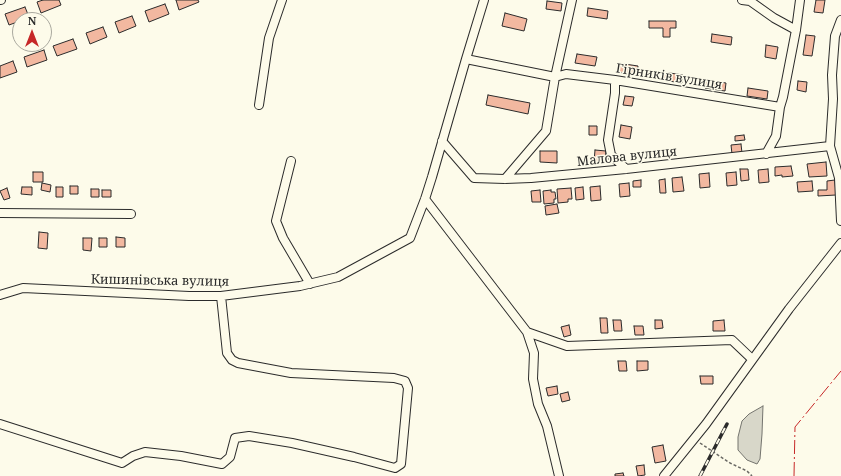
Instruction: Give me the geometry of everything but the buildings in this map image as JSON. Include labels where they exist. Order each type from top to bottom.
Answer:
[{"type":"street","points":[[259,105],[270,38],[282,0]]},
{"type":"street","name":"Кишинівська вулиця","points":[[0,295],[23,288],[189,296],[221,296],[300,286],[338,277],[410,238],[425,198],[484,0]]},
{"type":"street","points":[[505,179],[546,131],[555,77],[572,0]]},
{"type":"street","points":[[742,0],[750,1],[774,18],[796,30]]},
{"type":"street","points":[[766,154],[776,136],[780,107],[796,30],[800,0]]},
{"type":"street","points":[[841,20],[835,36],[832,75],[833,99],[830,146],[839,178],[841,221]]},
{"type":"street","name":"Гірників вулиця","points":[[466,60],[555,77],[566,74],[615,80],[780,107]]},
{"type":"street","points":[[615,80],[615,93],[608,140],[611,155],[626,169]]},
{"type":"street","name":"Малова вулиця","points":[[442,141],[474,178],[505,179],[626,169],[830,146]]},
{"type":"street","points":[[291,161],[276,221],[283,238],[310,284]]},
{"type":"street","points":[[425,198],[527,332],[534,353],[533,378],[538,404],[547,426],[559,476]]},
{"type":"street","points":[[0,213],[131,214]]},
{"type":"street","points":[[664,476],[706,424],[789,309],[841,243]]},
{"type":"street","points":[[0,424],[122,463],[133,456],[145,452],[181,456],[222,464],[230,457],[235,438],[249,436],[292,443],[395,468],[401,464],[408,388],[405,381],[394,378],[291,373],[238,363],[232,360],[226,353],[221,296]]},
{"type":"street","points":[[527,332],[567,346],[732,340],[752,359]]},
{"type":"path","points":[[694,438],[730,463],[747,471],[752,476]]},
{"type":"shaded area","points":[[763,406],[760,459],[757,464],[747,460],[738,450],[738,437],[742,421],[749,414]]},
{"type":"railway","points":[[700,476],[727,424]]},
{"type":"power","points":[[794,476],[795,427],[841,371]]}]
